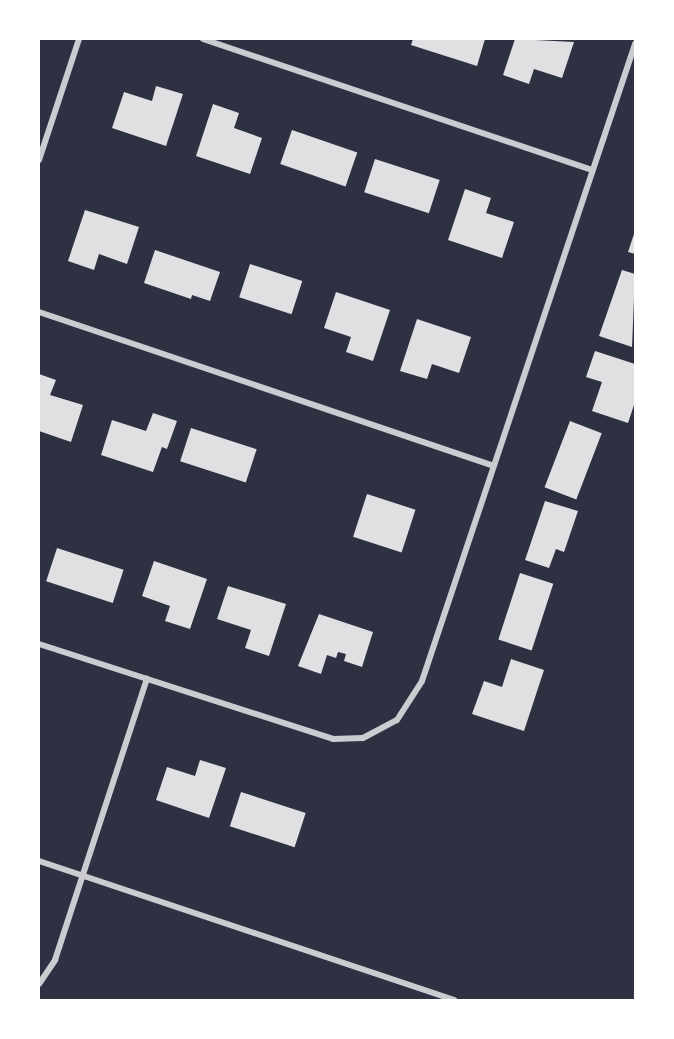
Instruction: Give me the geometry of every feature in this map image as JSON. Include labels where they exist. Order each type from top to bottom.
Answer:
[{"type":"street","points":[[39,160],[79,39]]},
{"type":"street","points":[[203,39],[594,170]]},
{"type":"street","points":[[39,644],[312,734],[339,740],[363,738],[397,720],[422,681],[635,44]]},
{"type":"street","points":[[39,312],[494,466]]},
{"type":"street","points":[[39,984],[55,960],[80,875],[147,679]]},
{"type":"street","points":[[39,861],[454,1000]]},
{"type":"building","points":[[413,39],[485,39],[477,66],[411,45]]},
{"type":"building","points":[[515,39],[574,42],[562,78],[534,69],[529,84],[503,75]]},
{"type":"building","points":[[156,86],[183,94],[166,146],[112,128],[124,92],[152,101]]},
{"type":"building","points":[[213,104],[239,113],[234,128],[262,138],[250,174],[196,156]]},
{"type":"building","points":[[292,130],[357,152],[346,187],[280,164]]},
{"type":"building","points":[[375,159],[440,180],[429,213],[364,192]]},
{"type":"building","points":[[465,189],[491,198],[486,213],[514,222],[502,258],[448,240]]},
{"type":"building","points":[[85,210],[139,227],[127,264],[99,254],[94,270],[68,261]]},
{"type":"building","points":[[635,231],[635,254],[628,252]]},
{"type":"building","points":[[155,250],[220,272],[210,301],[192,295],[191,299],[144,283]]},
{"type":"building","points":[[250,264],[302,281],[291,314],[239,297]]},
{"type":"building","points":[[622,270],[635,274],[632,347],[599,336]]},
{"type":"building","points":[[336,292],[390,310],[373,361],[346,352],[351,337],[324,328]]},
{"type":"building","points":[[417,319],[471,337],[459,373],[432,364],[427,379],[400,371]]},
{"type":"building","points":[[595,351],[635,364],[635,402],[628,423],[592,411],[602,382],[586,377]]},
{"type":"building","points":[[39,374],[56,380],[50,395],[83,405],[71,442],[39,431]]},
{"type":"building","points":[[153,413],[177,421],[167,449],[162,447],[153,472],[101,455],[112,420],[146,431]]},
{"type":"building","points":[[570,421],[602,433],[576,499],[545,487]]},
{"type":"building","points":[[191,428],[257,449],[246,483],[180,461]]},
{"type":"building","points":[[367,494],[416,510],[402,553],[353,537]]},
{"type":"building","points":[[545,501],[578,511],[564,552],[556,549],[549,568],[525,560]]},
{"type":"building","points":[[57,548],[124,570],[113,603],[46,581]]},
{"type":"building","points":[[154,561],[207,579],[190,629],[165,621],[170,606],[142,596]]},
{"type":"building","points":[[520,573],[553,584],[532,650],[498,640]]},
{"type":"building","points":[[228,586],[286,604],[269,656],[245,648],[251,630],[217,619]]},
{"type":"building","points":[[319,614],[373,632],[362,667],[344,661],[346,654],[338,652],[336,658],[327,655],[321,674],[298,666]]},
{"type":"building","points":[[511,659],[544,670],[524,731],[472,714],[484,681],[502,687]]},
{"type":"building","points":[[200,760],[226,768],[209,818],[156,800],[167,767],[195,776]]},
{"type":"building","points":[[241,792],[306,813],[295,847],[230,826]]}]
